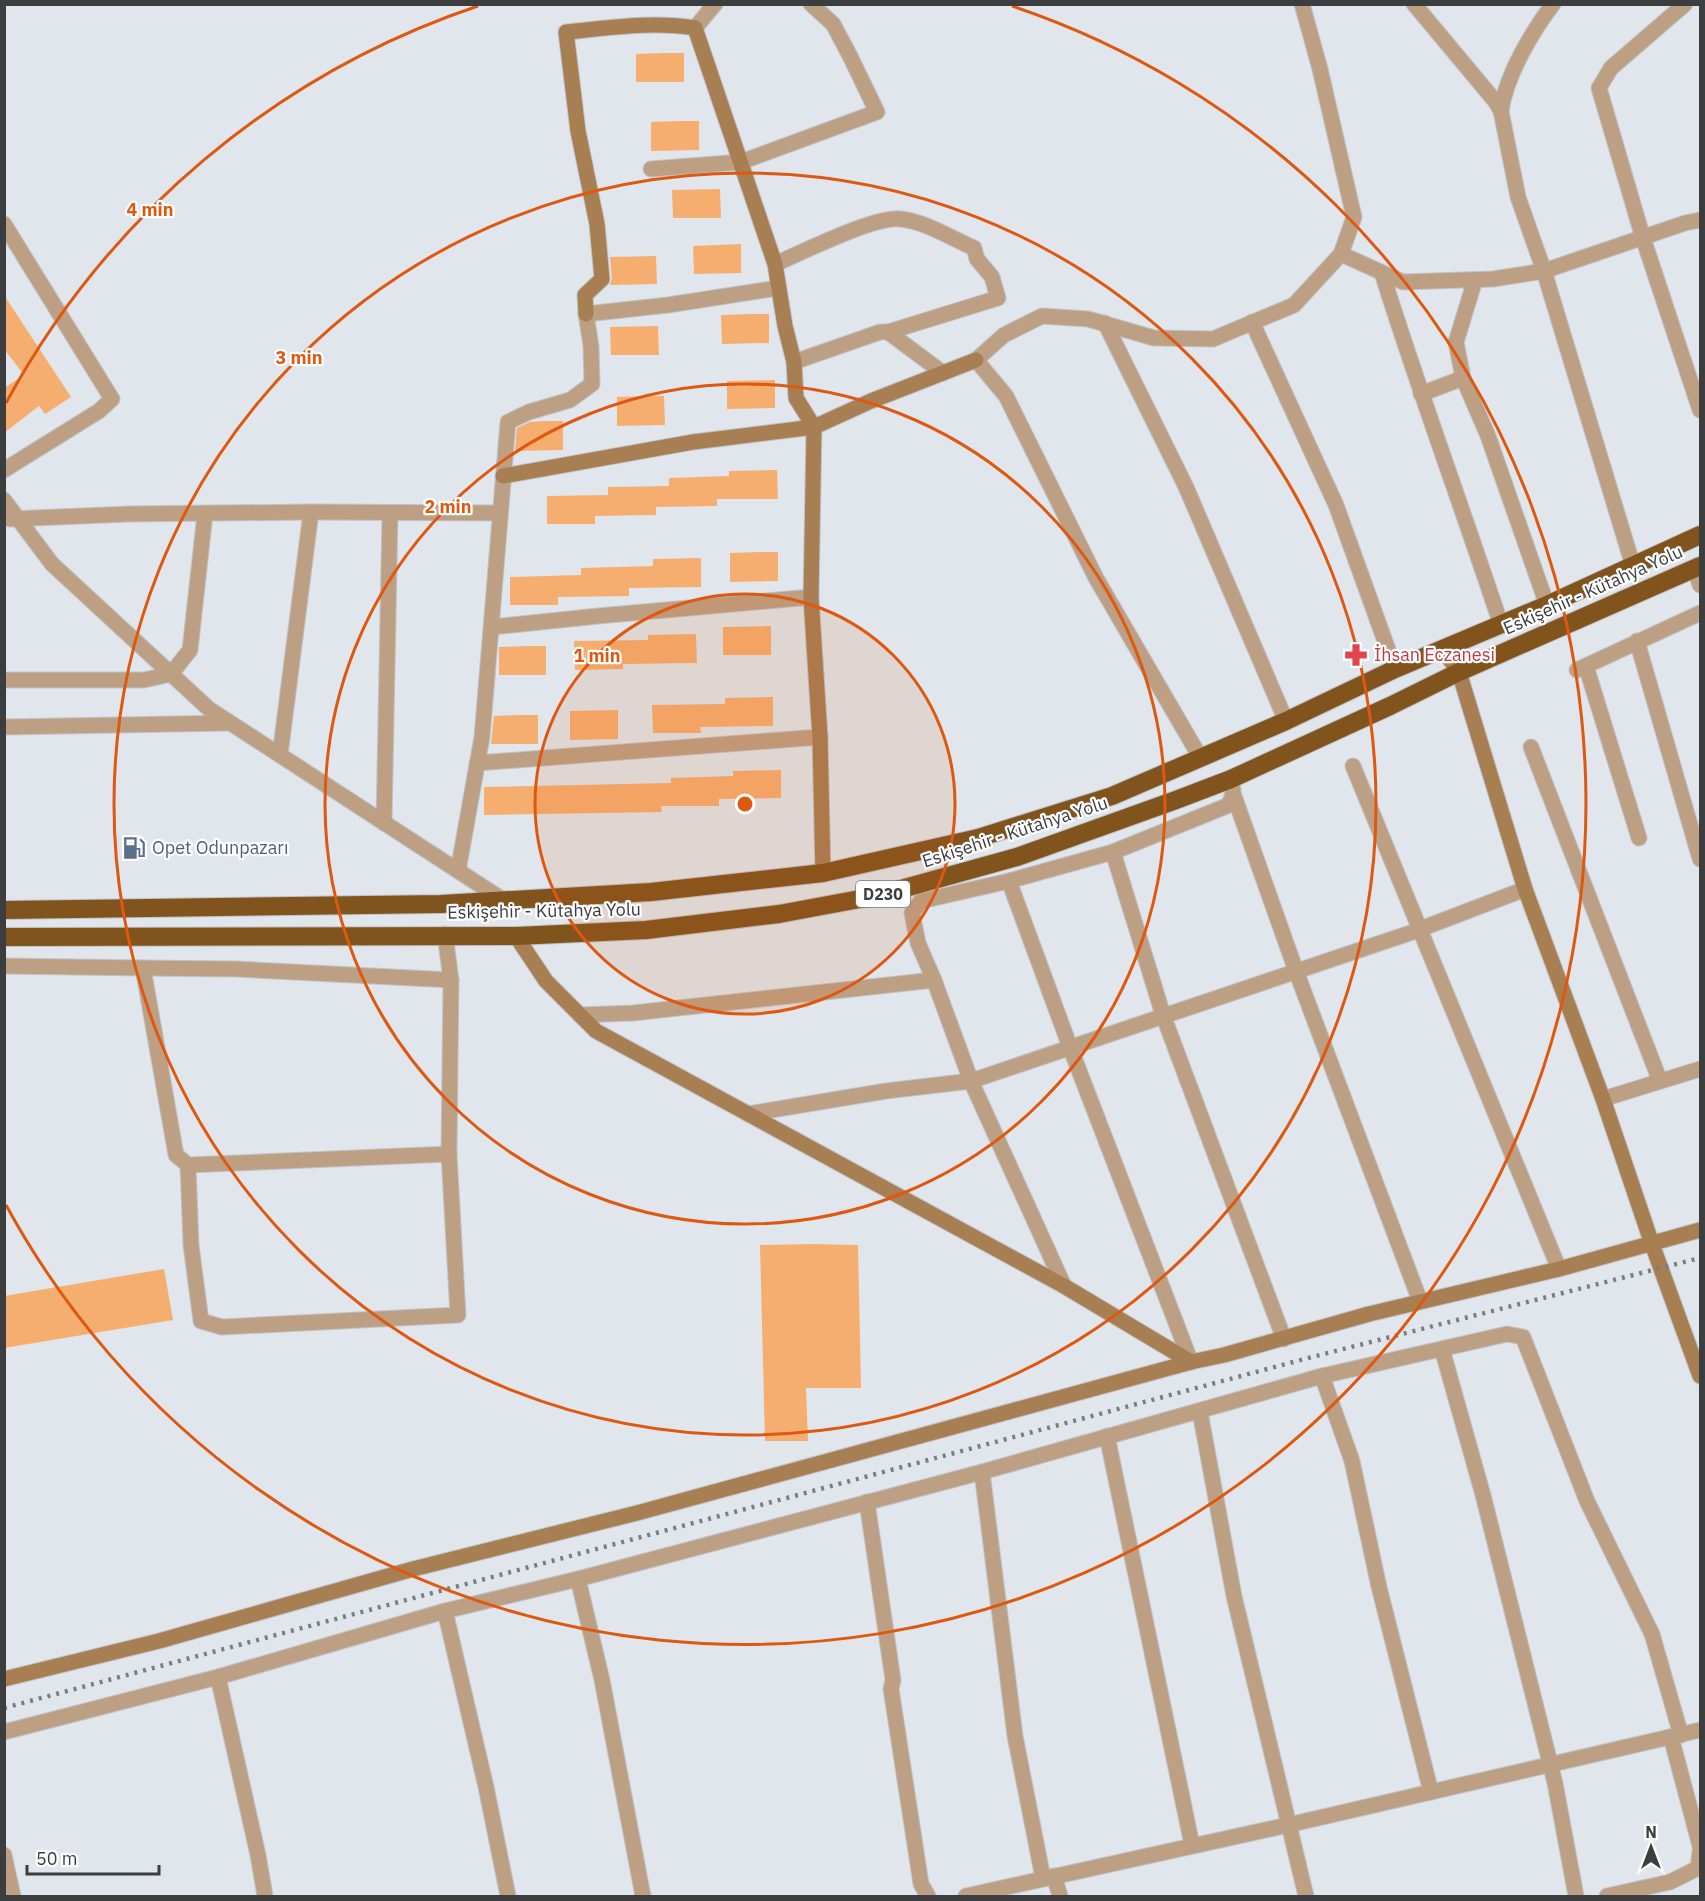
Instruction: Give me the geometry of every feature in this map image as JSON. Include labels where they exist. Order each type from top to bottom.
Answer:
[{"type":"highway","name":"Eskişehir - Kütahya Yolu","points":[[4,910],[441,904],[651,892],[823,873],[978,837],[1112,796],[1701,535]]},
{"type":"highway","name":"Eskişehir - Kütahya Yolu","points":[[4,937],[445,934],[516,936],[646,930],[779,914],[876,896],[1017,857],[1176,800],[1232,786],[1459,672],[1699,573]]},
{"type":"street","points":[[651,169],[741,162],[877,112],[833,24],[811,4]]},
{"type":"street","points":[[502,476],[693,442],[814,427],[871,401],[976,360],[1004,335],[1042,316],[1088,319],[1154,338],[1213,339],[1294,304],[1341,254],[1354,217],[1320,69],[1302,4]]},
{"type":"street","points":[[1414,4],[1501,111]]},
{"type":"street","points":[[1553,4],[1521,55],[1503,97],[1501,111],[1518,197],[1544,271],[1633,566]]},
{"type":"street","points":[[1685,4],[1611,68],[1599,88],[1643,238],[1700,408]]},
{"type":"street","points":[[695,28],[710,8]]},
{"type":"street","points":[[458,871],[482,737],[508,422],[529,412],[570,400],[592,384],[591,346],[585,295],[602,279],[601,251],[578,131],[566,32],[651,25],[695,28]]},
{"type":"street","points":[[695,28],[775,264],[785,326],[794,362],[796,398],[814,427],[811,597],[820,737],[823,873]]},
{"type":"street","points":[[775,264],[863,225],[897,218],[911,221],[974,248],[977,259],[992,277],[998,298],[888,332],[880,332],[794,362]]},
{"type":"street","points":[[1341,254],[1403,282],[1475,280],[1544,271],[1685,223],[1701,220]]},
{"type":"street","points":[[4,224],[112,399],[99,411],[4,470]]},
{"type":"street","points":[[1382,273],[1421,394],[1501,625]]},
{"type":"street","points":[[1475,280],[1456,342],[1463,378],[1488,435],[1547,605]]},
{"type":"street","points":[[586,314],[668,305],[778,288]]},
{"type":"street","points":[[1252,322],[1336,505],[1395,669]]},
{"type":"street","points":[[1104,323],[1186,487],[1286,720]]},
{"type":"street","points":[[888,332],[943,373]]},
{"type":"street","points":[[976,360],[1006,396],[1096,578],[1200,757]]},
{"type":"street","points":[[1421,394],[1463,378]]},
{"type":"street","points":[[4,500],[10,519],[52,564],[209,709],[503,900]]},
{"type":"street","points":[[280,755],[311,512]]},
{"type":"street","points":[[384,823],[390,513]]},
{"type":"street","points":[[10,519],[129,514],[500,513]]},
{"type":"street","points":[[4,680],[144,680],[171,674],[190,650],[205,514]]},
{"type":"street","points":[[492,627],[811,597]]},
{"type":"street","points":[[1639,837],[1581,668],[1701,613]]},
{"type":"street","points":[[1637,641],[1701,859]]},
{"type":"street","points":[[1443,650],[1459,672],[1525,889],[1603,1099],[1652,1244],[1701,1376]]},
{"type":"street","points":[[4,727],[230,723]]},
{"type":"street","points":[[477,763],[820,737]]},
{"type":"street","points":[[1531,747],[1660,1081]]},
{"type":"street","points":[[1353,766],[1559,1269]]},
{"type":"street","points":[[1064,1286],[971,1081],[918,943],[912,913],[921,901],[1009,881],[1113,852],[1229,805],[1232,786]]},
{"type":"street","points":[[1232,786],[1296,971],[1420,1301]]},
{"type":"street","points":[[1113,852],[1163,1015],[1284,1339]]},
{"type":"street","points":[[1009,881],[1191,1362]]},
{"type":"street","points":[[748,1114],[886,1091],[971,1081],[1419,930],[1525,889]]},
{"type":"street","points":[[188,1165],[191,1245],[201,1321],[222,1327],[458,1315],[449,1154],[451,980],[445,934]]},
{"type":"street","points":[[516,936],[546,981],[596,1031],[1064,1286],[1191,1362]]},
{"type":"street","points":[[4,966],[236,969],[451,980]]},
{"type":"street","points":[[143,968],[176,1155],[188,1165],[449,1154]]},
{"type":"street","points":[[580,1015],[633,1013],[934,980]]},
{"type":"street","points":[[1603,1099],[1701,1069]]},
{"type":"street","points":[[4,1680],[159,1641],[413,1569],[637,1513],[1420,1301],[1559,1269],[1701,1230]]},
{"type":"street","points":[[4,1732],[218,1677],[445,1611],[578,1579],[982,1472],[1322,1376],[1507,1334],[1523,1337],[1587,1501],[1652,1635],[1701,1846]]},
{"type":"street","points":[[1442,1349],[1483,1495],[1555,1783],[1576,1896]]},
{"type":"street","points":[[1322,1376],[1352,1461],[1379,1587],[1431,1792]]},
{"type":"street","points":[[1200,1412],[1234,1596],[1306,1896]]},
{"type":"street","points":[[1107,1436],[1192,1845]]},
{"type":"street","points":[[982,1472],[1015,1736],[1049,1877],[1060,1896]]},
{"type":"street","points":[[867,1502],[910,1815],[921,1884],[928,1896]]},
{"type":"street","points":[[578,1579],[602,1680],[643,1896]]},
{"type":"street","points":[[445,1611],[486,1787],[508,1896]]},
{"type":"street","points":[[218,1677],[265,1896]]},
{"type":"street","points":[[966,1896],[1701,1730]]},
{"type":"street","points":[[1607,1896],[1670,1882],[1698,1868],[1701,1851]]},
{"type":"street","points":[[4,1855],[13,1896]]},
{"type":"building","points":[[684,53],[684,82],[636,82],[636,54]]},
{"type":"building","points":[[699,121],[699,150],[651,151],[651,122]]},
{"type":"building","points":[[720,189],[721,218],[673,218],[672,190]]},
{"type":"building","points":[[741,244],[741,273],[694,274],[693,246]]},
{"type":"building","points":[[656,256],[657,284],[610,285],[612,278],[610,257]]},
{"type":"building","points":[[4,295],[71,397],[45,414],[39,406],[4,433],[4,388],[24,375],[4,349]]},
{"type":"building","points":[[769,314],[769,343],[722,344],[721,315]]},
{"type":"building","points":[[658,326],[659,355],[611,355],[610,327]]},
{"type":"building","points":[[775,380],[775,408],[727,409],[727,381]]},
{"type":"building","points":[[664,396],[665,425],[617,426],[617,397]]},
{"type":"building","points":[[563,421],[563,450],[515,451],[517,428],[530,422]]},
{"type":"building","points":[[777,470],[778,499],[717,499],[717,506],[656,507],[656,515],[595,516],[595,524],[547,524],[547,496],[608,495],[608,487],[669,486],[669,478],[729,476],[729,471]]},
{"type":"building","points":[[778,552],[778,581],[730,582],[730,553]]},
{"type":"building","points":[[701,558],[701,587],[629,588],[629,596],[558,597],[558,605],[510,605],[510,577],[581,575],[581,568],[653,566],[653,559]]},
{"type":"building","points":[[771,626],[771,655],[723,655],[723,627]]},
{"type":"building","points":[[696,634],[697,663],[623,664],[623,669],[575,670],[574,641],[648,640],[648,635]]},
{"type":"building","points":[[546,646],[546,675],[499,675],[499,647]]},
{"type":"building","points":[[773,697],[773,726],[700,727],[701,733],[653,733],[652,705],[725,704],[725,698]]},
{"type":"building","points":[[618,710],[618,739],[570,740],[570,711]]},
{"type":"building","points":[[538,715],[538,744],[491,744],[494,716]]},
{"type":"building","points":[[781,770],[781,798],[719,799],[719,806],[661,806],[662,812],[484,815],[484,787],[671,783],[671,778],[733,776],[733,771]]},
{"type":"building","points":[[760,1245],[858,1245],[861,1388],[806,1388],[808,1441],[765,1441]]},
{"type":"building","points":[[164,1269],[173,1320],[4,1348],[4,1296]]},
{"type":"railway","points":[[4,1708],[1312,1357],[1700,1258]]},
{"type":"place","name":"İhsan Eczanesi","points":[[1356,655]]},
{"type":"place","name":"Opet Odunpazarı","points":[[134,848]]}]
